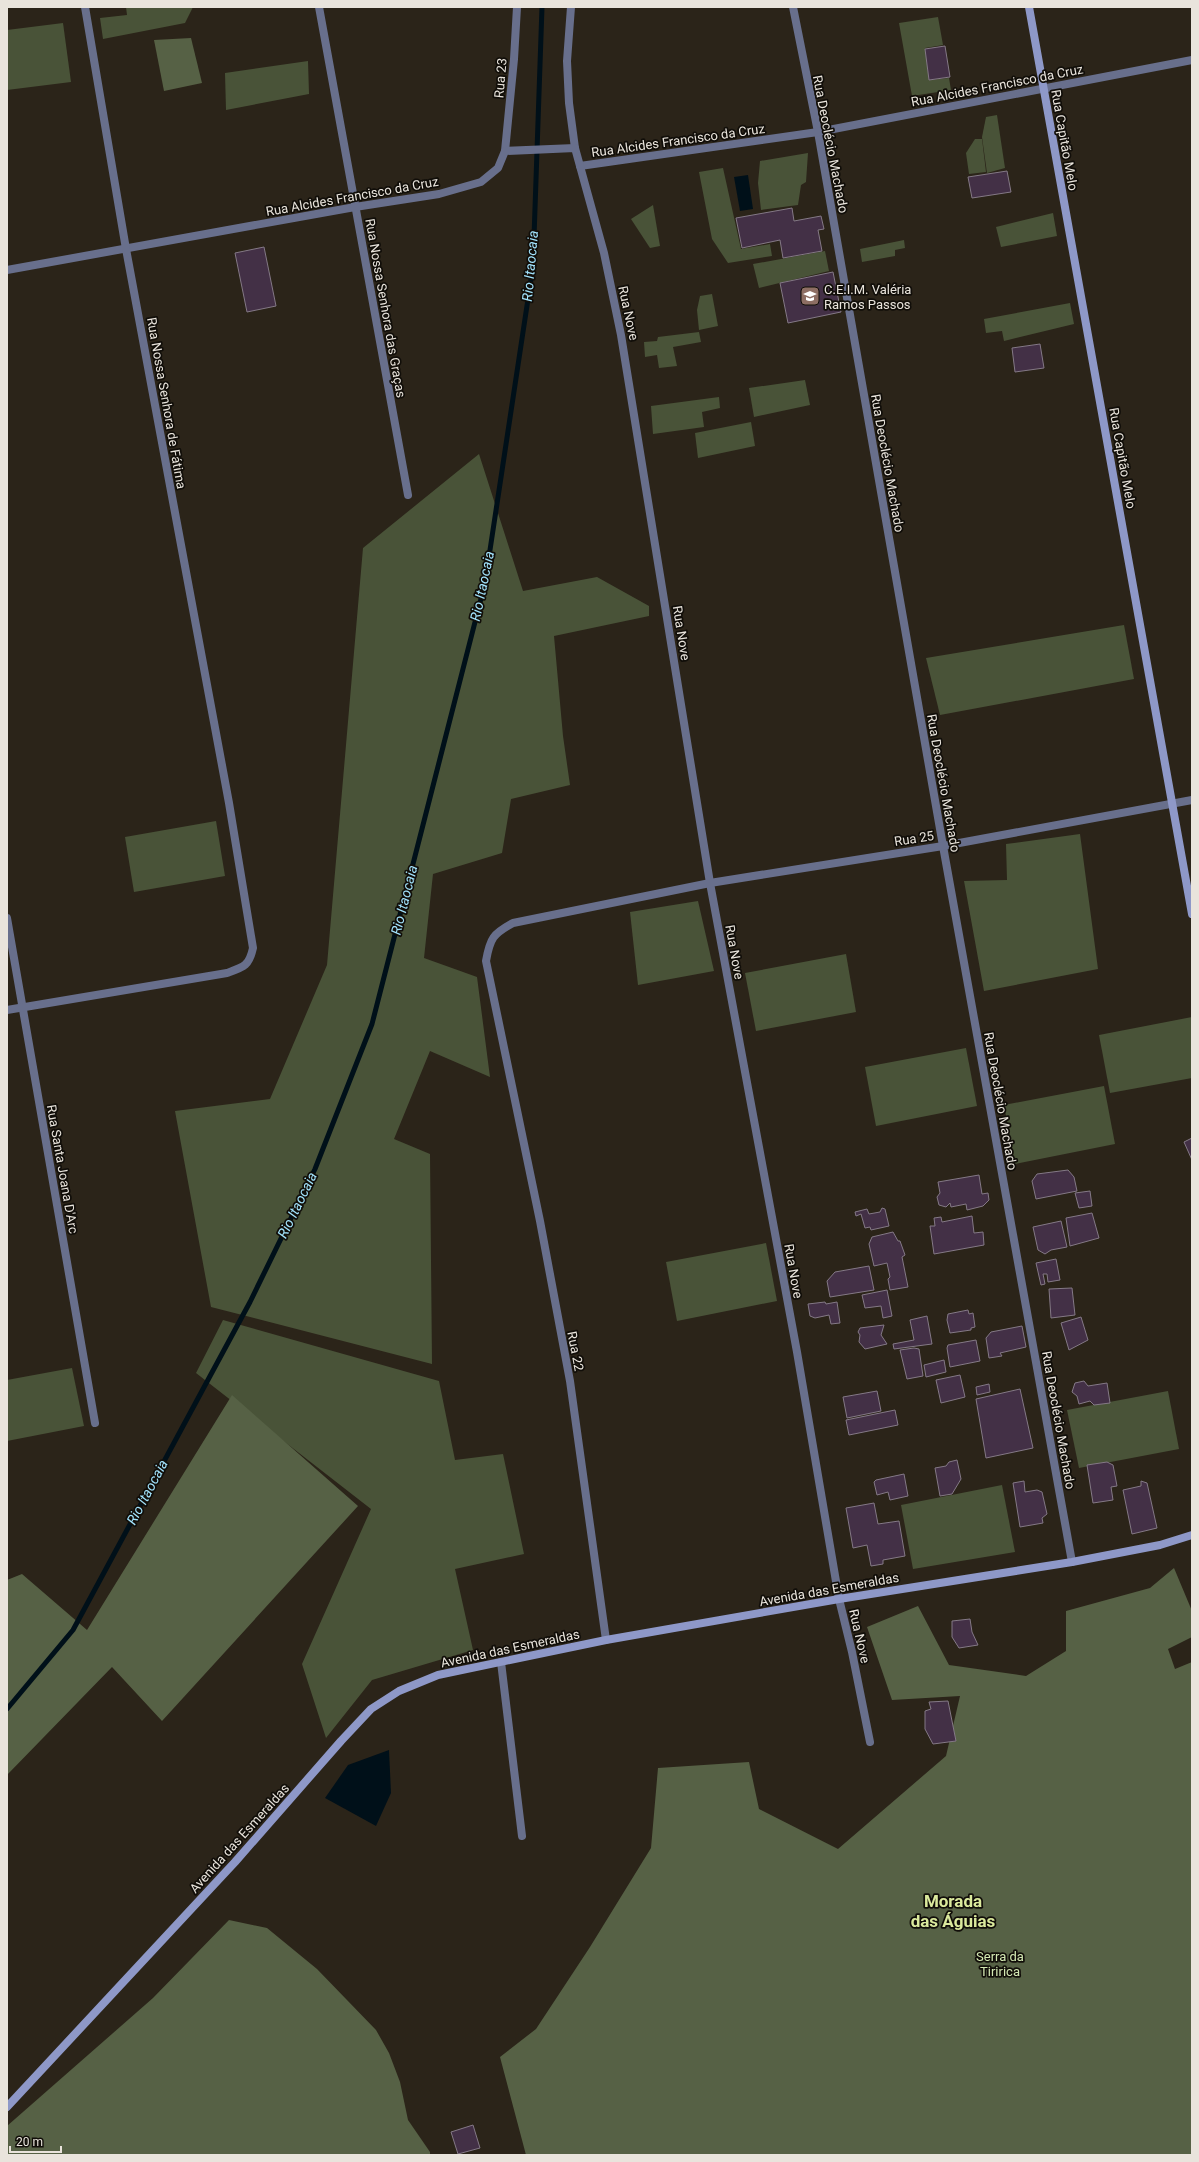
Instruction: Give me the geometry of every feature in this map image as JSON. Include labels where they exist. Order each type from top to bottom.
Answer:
[{"type":"main road","name":"Rua Capitão Melo","points":[[1029,7],[1192,914]]},
{"type":"main road","name":"Avenida das Esmeraldas","points":[[7,2107],[230,1868],[371,1709],[399,1691],[438,1674],[606,1640],[839,1599],[1072,1562],[1160,1546],[1192,1535]]},
{"type":"street","name":"Rua Nossa Senhora de Fátima","points":[[22,1007],[227,973],[242,968],[250,961],[253,948],[229,803],[126,249],[85,7]]},
{"type":"street","name":"Rua Nossa Senhora das Graças","points":[[319,7],[408,495]]},
{"type":"street","name":"Rua 23","points":[[505,151],[517,7]]},
{"type":"street","points":[[571,7],[567,61],[569,103],[575,148]]},
{"type":"street","name":"Rua Deoclécio Machado","points":[[793,7],[818,132],[943,846],[1072,1562]]},
{"type":"street","name":"Rua Alcides Francisco da Cruz","points":[[7,270],[355,207],[439,194],[481,182],[498,168],[505,151],[575,148],[580,166],[818,132],[1192,60]]},
{"type":"street","name":"Rua Nove","points":[[580,166],[604,252],[622,335],[710,884],[795,1345],[839,1599],[852,1652],[870,1742]]},
{"type":"street","name":"Rua 25","points":[[507,1069],[486,961],[489,943],[497,932],[513,923],[710,884],[943,846],[1192,800]]},
{"type":"street","name":"Rua Santa Joana D'Arc","points":[[7,918],[95,1423]]},
{"type":"street","points":[[7,1010],[22,1007]]},
{"type":"street","name":"Rua 22","points":[[507,1069],[540,1221],[570,1381],[606,1640]]},
{"type":"street","points":[[501,1662],[522,1836]]},
{"type":"green space","points":[[126,7],[193,7],[185,23],[103,39],[100,18],[127,15]]},
{"type":"green space","points":[[938,17],[943,45],[925,48],[929,80],[949,78],[951,90],[912,96],[899,23]]},
{"type":"green space","points":[[63,23],[71,82],[7,90],[7,30]]},
{"type":"green space","points":[[191,38],[202,83],[164,91],[154,40]]},
{"type":"green space","points":[[308,61],[309,94],[226,110],[225,73]]},
{"type":"green space","points":[[997,115],[1005,168],[987,173],[982,137],[986,117]]},
{"type":"green space","points":[[975,139],[982,139],[986,172],[969,174],[966,153]]},
{"type":"green space","points":[[808,153],[806,182],[801,185],[798,205],[761,210],[758,183],[760,161]]},
{"type":"green space","points":[[723,168],[741,249],[770,244],[772,256],[728,263],[712,239],[699,172]]},
{"type":"green space","points":[[653,205],[660,246],[650,248],[631,219]]},
{"type":"green space","points":[[1053,213],[1057,236],[1001,247],[996,227]]},
{"type":"green space","points":[[904,240],[905,248],[895,250],[895,256],[862,262],[860,249]]},
{"type":"green space","points":[[825,251],[829,271],[759,288],[753,264]]},
{"type":"green space","points":[[712,294],[718,326],[699,330],[697,310],[700,296]]},
{"type":"green space","points":[[1070,303],[1074,324],[1004,341],[1002,331],[986,333],[984,319]]},
{"type":"green space","points":[[699,332],[701,342],[673,347],[677,366],[659,368],[657,355],[645,357],[644,342],[657,341],[658,337]]},
{"type":"green space","points":[[805,380],[810,405],[754,417],[749,388]]},
{"type":"green space","points":[[719,397],[720,408],[702,412],[704,427],[653,434],[651,406]]},
{"type":"green space","points":[[751,422],[755,446],[698,458],[695,433]]},
{"type":"green space","points":[[479,454],[523,591],[597,577],[649,606],[649,616],[554,636],[563,736],[570,785],[511,799],[502,853],[433,874],[424,958],[477,977],[490,1077],[430,1051],[394,1139],[430,1154],[432,1364],[211,1307],[175,1111],[270,1099],[327,965],[363,548]]},
{"type":"green space","points":[[1124,625],[1134,679],[940,715],[926,658]]},
{"type":"green space","points":[[216,821],[225,876],[134,892],[125,837]]},
{"type":"green space","points":[[1080,834],[1098,969],[984,991],[964,881],[1007,880],[1006,844]]},
{"type":"green space","points":[[698,901],[714,971],[638,985],[630,912]]},
{"type":"green space","points":[[846,954],[856,1012],[756,1031],[745,973]]},
{"type":"green space","points":[[1192,1017],[1192,1078],[1110,1093],[1099,1035]]},
{"type":"green space","points":[[966,1048],[977,1106],[876,1126],[865,1067]]},
{"type":"green space","points":[[1104,1086],[1115,1144],[1015,1164],[1004,1105]]},
{"type":"green space","points":[[766,1243],[777,1301],[677,1321],[666,1262]]},
{"type":"green space","points":[[223,1320],[439,1381],[455,1460],[503,1454],[524,1554],[455,1569],[473,1650],[372,1680],[326,1738],[302,1664],[371,1509],[196,1373]]},
{"type":"green space","points":[[72,1368],[84,1426],[7,1441],[7,1380]]},
{"type":"green space","points":[[1168,1391],[1179,1449],[1079,1468],[1067,1410]]},
{"type":"green space","points":[[232,1395],[358,1506],[162,1721],[112,1667],[7,1775],[7,1580],[22,1574],[87,1630]]},
{"type":"green space","points":[[1002,1485],[1015,1552],[913,1569],[901,1505]]},
{"type":"green space","name":"Serra da Tiririca","points":[[1174,1568],[1192,1611],[1192,1637],[1168,1649],[1175,1669],[1192,1662],[1192,2155],[526,2155],[500,2057],[536,2029],[590,1947],[651,1848],[658,1768],[749,1762],[759,1809],[838,1849],[946,1756],[960,1696],[892,1700],[867,1627],[918,1606],[949,1665],[1026,1676],[1066,1651],[1066,1611],[1150,1588]]},
{"type":"green space","points":[[229,1920],[267,1928],[317,1969],[376,2030],[389,2053],[400,2082],[408,2120],[430,2152],[430,2155],[7,2155],[7,2126],[153,1998]]},
{"type":"shaded area","points":[[748,175],[753,209],[740,211],[734,177]]},
{"type":"shaded area","points":[[389,1750],[391,1793],[376,1826],[325,1798],[348,1765]]},
{"type":"building","points":[[945,46],[950,77],[929,80],[925,49]]},
{"type":"building","points":[[1007,171],[1011,192],[972,198],[968,177]]},
{"type":"building","points":[[792,208],[794,221],[821,216],[824,229],[818,230],[822,251],[783,258],[780,240],[742,248],[736,218]]},
{"type":"building","points":[[264,247],[276,306],[247,312],[235,253]]},
{"type":"building","points":[[833,272],[841,312],[788,323],[780,283]]},
{"type":"building","points":[[1040,344],[1044,368],[1015,372],[1012,348]]},
{"type":"building","points":[[1192,1138],[1192,1160],[1184,1142]]},
{"type":"building","points":[[1068,1170],[1074,1177],[1077,1191],[1036,1199],[1032,1181],[1037,1174]]},
{"type":"building","points":[[979,1175],[982,1194],[988,1193],[989,1200],[983,1206],[967,1210],[966,1204],[951,1207],[950,1203],[946,1207],[939,1205],[937,1197],[940,1193],[938,1182]]},
{"type":"building","points":[[1090,1191],[1092,1206],[1079,1208],[1075,1193]]},
{"type":"building","points":[[882,1208],[885,1209],[889,1226],[871,1230],[870,1227],[865,1228],[861,1214],[856,1216],[855,1212],[867,1209],[869,1214],[880,1212]]},
{"type":"building","points":[[1092,1213],[1099,1238],[1070,1246],[1066,1218]]},
{"type":"building","points":[[972,1216],[974,1233],[983,1232],[984,1245],[934,1254],[930,1226],[935,1226],[934,1218],[941,1217],[942,1222]]},
{"type":"building","points":[[1061,1221],[1067,1247],[1051,1250],[1045,1254],[1038,1250],[1033,1227]]},
{"type":"building","points":[[893,1232],[898,1241],[900,1241],[905,1255],[902,1257],[908,1287],[890,1290],[888,1279],[890,1277],[887,1263],[874,1266],[869,1244],[872,1237]]},
{"type":"building","points":[[1056,1259],[1060,1280],[1048,1282],[1047,1274],[1043,1274],[1045,1284],[1041,1285],[1036,1263]]},
{"type":"building","points":[[869,1266],[874,1290],[830,1297],[827,1281],[835,1272]]},
{"type":"building","points":[[1072,1288],[1075,1315],[1051,1318],[1049,1289]]},
{"type":"building","points":[[887,1290],[892,1316],[883,1318],[881,1306],[865,1308],[862,1295]]},
{"type":"building","points":[[825,1302],[826,1304],[837,1302],[840,1323],[831,1324],[829,1315],[815,1318],[810,1316],[808,1304]]},
{"type":"building","points":[[968,1310],[969,1314],[973,1313],[975,1327],[971,1328],[971,1330],[950,1333],[947,1320],[948,1314]]},
{"type":"building","points":[[927,1316],[932,1344],[894,1349],[893,1344],[914,1340],[910,1320]]},
{"type":"building","points":[[1081,1317],[1088,1340],[1069,1350],[1061,1323]]},
{"type":"building","points":[[884,1325],[881,1335],[887,1344],[865,1349],[859,1342],[860,1335],[858,1332],[860,1328]]},
{"type":"building","points":[[1022,1326],[1026,1347],[1000,1353],[1002,1356],[989,1358],[986,1338],[991,1332]]},
{"type":"building","points":[[976,1340],[980,1361],[950,1367],[947,1348],[948,1345]]},
{"type":"building","points":[[914,1348],[919,1349],[923,1376],[907,1379],[900,1350]]},
{"type":"building","points":[[944,1360],[946,1372],[926,1377],[924,1365]]},
{"type":"building","points":[[960,1375],[965,1397],[941,1403],[936,1380]]},
{"type":"building","points":[[1084,1381],[1088,1386],[1107,1383],[1110,1403],[1094,1405],[1090,1401],[1079,1404],[1077,1396],[1072,1392],[1075,1383]]},
{"type":"building","points":[[989,1384],[990,1392],[977,1395],[976,1387]]},
{"type":"building","points":[[1020,1389],[1033,1448],[986,1458],[976,1399]]},
{"type":"building","points":[[877,1391],[881,1411],[847,1418],[843,1397]]},
{"type":"building","points":[[895,1410],[898,1425],[849,1435],[846,1420]]},
{"type":"building","points":[[957,1460],[961,1479],[952,1494],[940,1496],[935,1468],[946,1466],[949,1462]]},
{"type":"building","points":[[1107,1462],[1113,1465],[1117,1486],[1111,1487],[1113,1500],[1093,1503],[1087,1465]]},
{"type":"building","points":[[904,1474],[908,1496],[890,1500],[888,1492],[877,1495],[874,1482],[876,1480]]},
{"type":"building","points":[[1024,1481],[1025,1492],[1037,1490],[1042,1492],[1047,1514],[1042,1518],[1043,1523],[1020,1527],[1013,1483]]},
{"type":"building","points":[[1141,1481],[1147,1483],[1157,1528],[1132,1534],[1123,1490],[1141,1486]]},
{"type":"building","points":[[874,1503],[878,1524],[899,1521],[905,1556],[883,1560],[883,1564],[871,1566],[867,1545],[853,1548],[846,1508]]},
{"type":"building","points":[[970,1619],[972,1632],[978,1645],[959,1648],[952,1637],[952,1621]]},
{"type":"building","points":[[948,1701],[956,1741],[933,1744],[925,1729],[925,1711],[931,1709],[929,1702]]},
{"type":"building","points":[[473,2125],[480,2148],[458,2154],[451,2132]]},
{"type":"waterway","name":"Rio Itaocaia","points":[[7,1709],[73,1630],[250,1302],[315,1169],[372,1024],[485,583],[533,266],[542,7]]},
{"type":"place","name":"C.E.I.M. Valéria Ramos Passos","points":[[810,296]]},
{"type":"district","name":"Morada das Águias","points":[[953,1911]]}]
